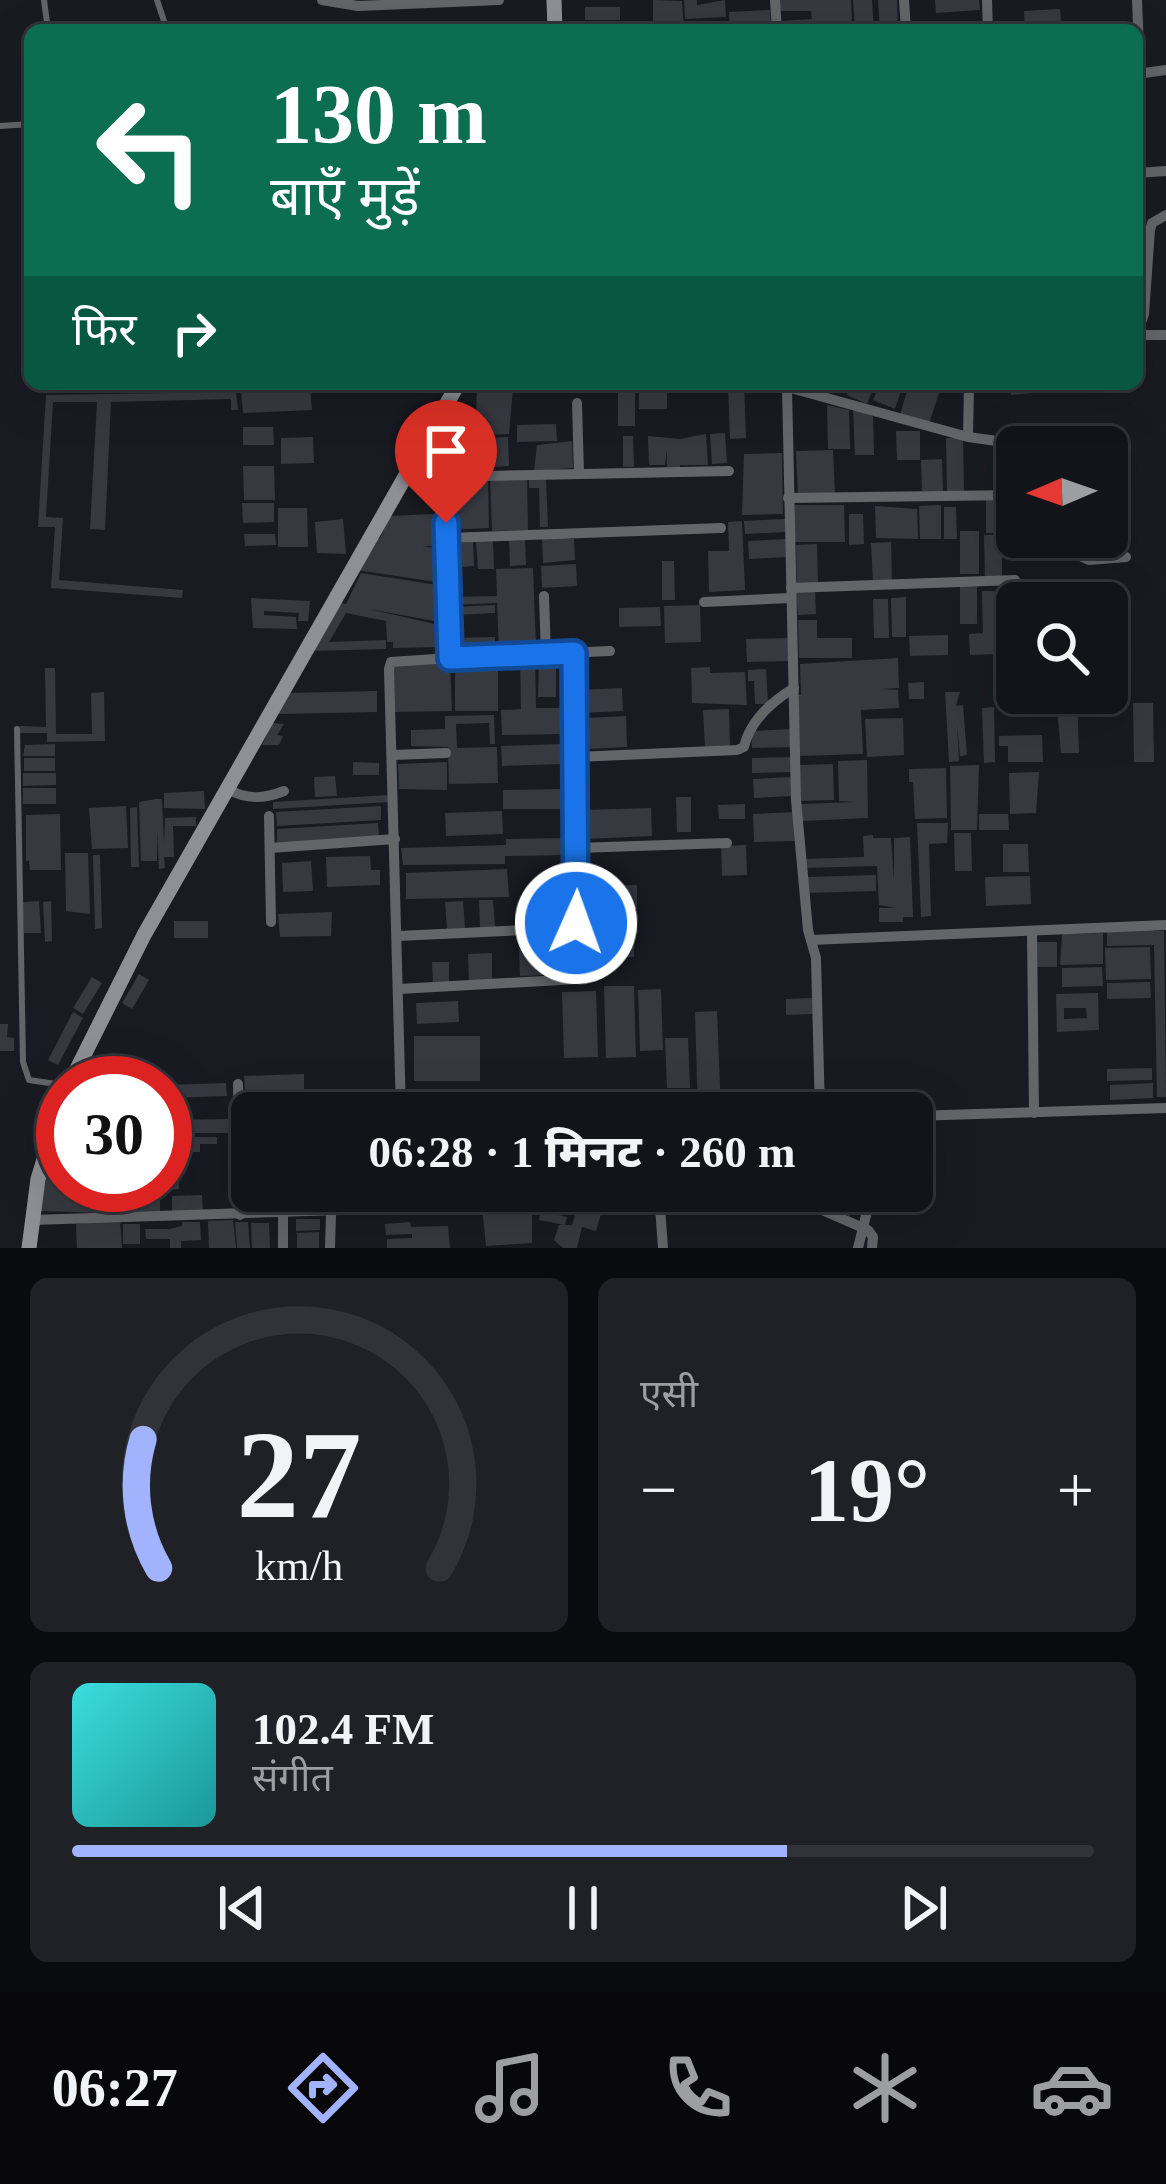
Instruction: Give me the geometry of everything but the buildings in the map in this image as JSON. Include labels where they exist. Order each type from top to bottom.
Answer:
[{"type":"street","points":[[322,0],[358,6],[499,0]]},
{"type":"street","points":[[1143,317],[1150,230],[1156,219],[1166,215]]},
{"type":"street","points":[[81,1056],[455,390]]},
{"type":"street","points":[[791,390],[788,497],[796,800],[816,958],[819,1092]]},
{"type":"street","points":[[802,390],[996,441]]},
{"type":"street","points":[[968,437],[969,390]]},
{"type":"street","points":[[578,404],[579,474]]},
{"type":"street","points":[[438,423],[450,658]]},
{"type":"street","points":[[442,477],[729,471]]},
{"type":"street","points":[[788,497],[996,495]]},
{"type":"street","points":[[447,538],[721,528]]},
{"type":"street","points":[[704,602],[1015,580]]},
{"type":"street","points":[[544,596],[546,655]]},
{"type":"street","points":[[401,1092],[391,662],[610,651]]},
{"type":"street","points":[[398,936],[568,928],[576,923],[574,653]]},
{"type":"street","points":[[576,757],[737,750],[744,747],[757,718],[794,688]]},
{"type":"street","points":[[393,758],[445,757]]},
{"type":"street","points":[[228,789],[239,796],[265,799],[284,791]]},
{"type":"street","points":[[269,816],[271,922]]},
{"type":"street","points":[[270,848],[395,839]]},
{"type":"street","points":[[578,848],[727,843]]},
{"type":"street","points":[[811,940],[1166,925]]},
{"type":"street","points":[[1032,931],[1034,1113]]},
{"type":"street","points":[[400,989],[580,979]]},
{"type":"street","points":[[238,1084],[239,1215]]},
{"type":"street","points":[[933,1115],[1166,1108]]},
{"type":"street","points":[[29,1248],[36,1198]]},
{"type":"street","points":[[32,1220],[355,1212]]},
{"type":"street","points":[[660,1212],[663,1248]]},
{"type":"street","points":[[829,1212],[863,1226],[873,1237],[872,1248]]},
{"type":"street","points":[[858,1248],[867,1212]]},
{"type":"street","points":[[331,1213],[331,1248]]},
{"type":"street","points":[[283,1214],[284,1248]]},
{"type":"lane","points":[[17,729],[22,1062],[29,1080],[36,1081]]},
{"type":"route","points":[[446,523],[450,658],[574,653],[576,923]]}]
